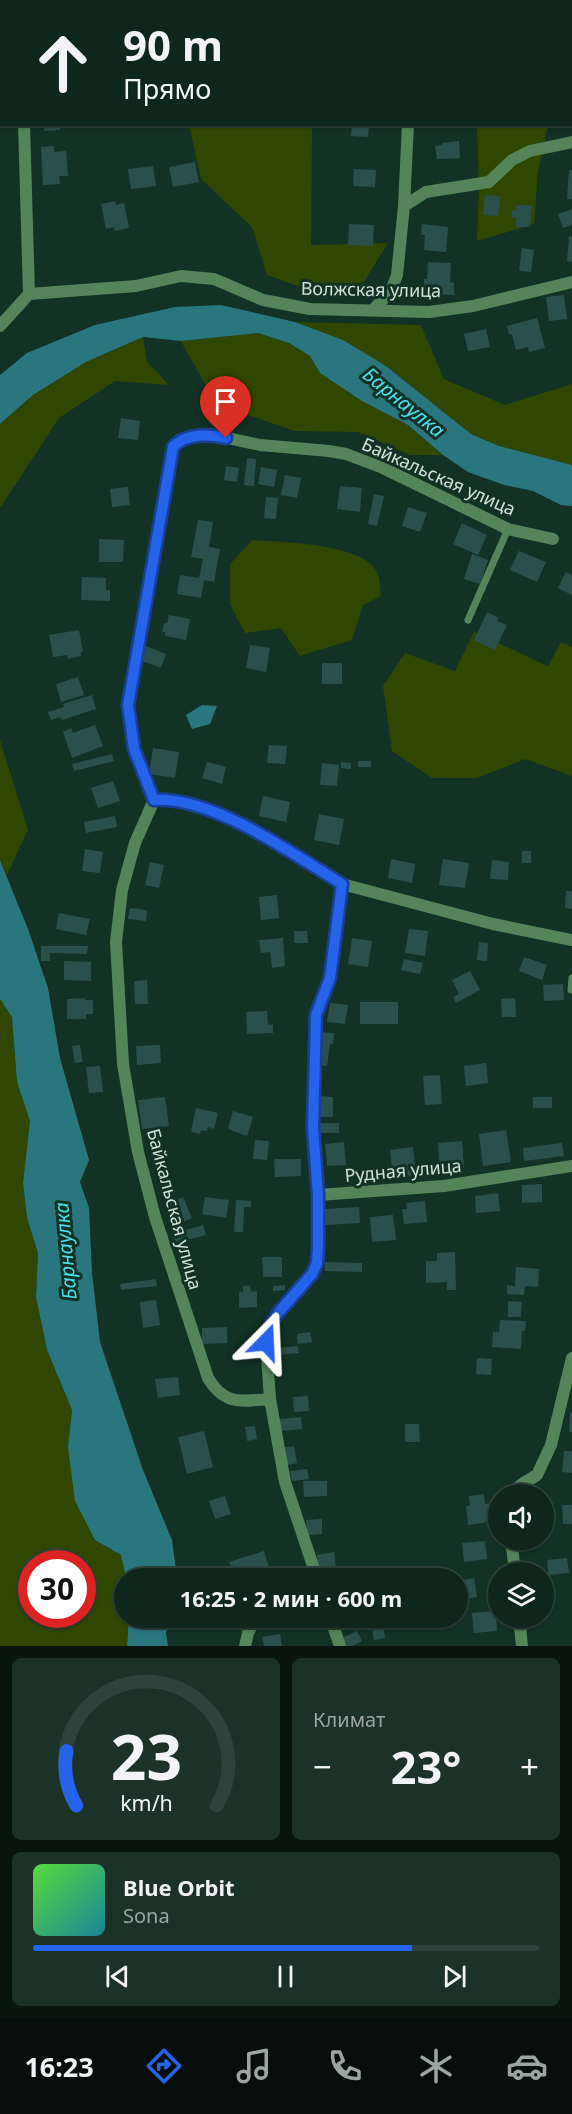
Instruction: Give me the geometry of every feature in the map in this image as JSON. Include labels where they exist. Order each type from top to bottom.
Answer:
[{"type":"street","points":[[0,326],[29,294],[24,126]]},
{"type":"street","points":[[373,310],[392,291],[397,275],[404,206],[408,126]]},
{"type":"street","points":[[404,206],[426,192],[489,182],[512,160],[530,151],[572,142]]},
{"type":"street","name":"Волжская улица","points":[[29,294],[136,286],[181,276],[214,279],[263,300],[310,309],[429,312],[473,306],[572,282]]},
{"type":"street","name":"Байкальская улица","points":[[270,1399],[236,1402],[214,1389],[208,1378],[154,1217],[138,1152],[123,1064],[116,942],[122,890],[135,843],[154,800],[134,749],[128,705],[173,447],[179,440],[209,434],[260,445],[346,454],[383,468],[508,529],[553,539]]},
{"type":"street","points":[[154,800],[168,799],[208,810],[236,822],[342,884],[493,924],[572,940]]},
{"type":"street","points":[[311,1568],[285,1482],[270,1399],[266,1342],[270,1326],[278,1313],[312,1274],[317,1263],[318,1195],[313,1128],[316,1015],[330,978],[342,884]]},
{"type":"street","name":"Рудная улица","points":[[318,1195],[444,1186],[572,1166]]},
{"type":"street","points":[[522,1484],[537,1475],[551,1445],[572,1358]]},
{"type":"street","points":[[245,1646],[251,1628]]},
{"type":"street","points":[[334,1628],[340,1646]]},
{"type":"street","points":[[520,1628],[522,1646]]},
{"type":"lane","points":[[468,620],[508,529]]},
{"type":"lane","points":[[571,990],[572,978]]},
{"type":"green space","points":[[189,126],[312,126],[311,245],[388,243],[364,282],[323,295],[267,275],[252,227],[201,179]]},
{"type":"green space","points":[[477,126],[548,126],[538,172],[534,224],[477,241],[479,187]]},
{"type":"green space","points":[[295,322],[421,325],[444,379],[505,405],[572,384],[572,465],[499,446],[471,434],[386,366]]},
{"type":"green space","points":[[258,333],[289,343],[310,356],[320,373],[362,401],[408,425],[443,455],[410,455],[358,432],[295,431],[216,404],[181,341]]},
{"type":"green space","points":[[143,337],[147,362],[169,385],[115,381],[59,418],[0,508],[0,424],[33,395],[86,362]]},
{"type":"green space","points":[[252,540],[320,546],[356,555],[369,562],[377,572],[381,596],[363,605],[352,640],[300,656],[281,628],[245,633],[230,605],[230,564]]},
{"type":"green space","points":[[474,632],[548,666],[561,642],[572,647],[572,776],[525,759],[477,778],[432,778],[392,751],[383,686],[405,653],[455,671]]},
{"type":"green space","points":[[0,740],[28,830],[7,875],[0,860]]},
{"type":"green space","points":[[0,999],[12,1017],[17,1082],[30,1121],[23,1183],[27,1218],[38,1253],[36,1297],[47,1350],[72,1410],[68,1447],[95,1540],[121,1555],[124,1568],[114,1568],[114,1628],[128,1628],[127,1646],[0,1646]]},
{"type":"water","name":"Барнаулка","points":[[221,305],[295,322],[343,340],[386,366],[471,434],[499,446],[572,465],[572,506],[561,505],[533,491],[504,485],[468,472],[443,455],[408,425],[362,401],[320,373],[310,356],[289,343],[258,333],[181,341],[143,337],[86,362],[33,395],[0,424],[0,375],[27,353],[95,325],[175,307]]},
{"type":"water","points":[[202,705],[217,706],[210,724],[192,729],[186,715]]},
{"type":"water","name":"Барнаулка","points":[[0,860],[28,929],[48,988],[60,1058],[89,1160],[80,1182],[89,1208],[92,1273],[100,1342],[143,1470],[172,1540],[176,1568],[124,1568],[121,1555],[95,1540],[75,1501],[68,1447],[72,1410],[47,1350],[36,1297],[38,1253],[27,1218],[23,1183],[30,1121],[17,1082],[12,1017],[0,999]]},
{"type":"water","points":[[128,1628],[167,1628],[168,1646],[127,1646]]},
{"type":"building","points":[[44,126],[60,126],[60,130],[44,131]]},
{"type":"building","points":[[352,126],[369,126],[368,137],[351,136]]},
{"type":"building","points":[[459,141],[460,158],[437,159],[435,146]]},
{"type":"building","points":[[54,146],[54,152],[66,151],[68,176],[59,176],[60,184],[43,185],[41,147]]},
{"type":"building","points":[[195,162],[199,182],[173,187],[169,167]]},
{"type":"building","points":[[153,166],[156,186],[131,189],[128,169]]},
{"type":"building","points":[[354,169],[376,170],[375,187],[353,186]]},
{"type":"building","points":[[569,170],[572,170],[572,199],[567,199]]},
{"type":"building","points":[[485,195],[500,196],[498,216],[483,215]]},
{"type":"building","points":[[115,201],[116,205],[124,203],[129,228],[115,231],[114,227],[106,229],[101,204]]},
{"type":"building","points":[[516,205],[532,205],[530,227],[516,227],[516,217],[512,217],[512,210],[516,210]]},
{"type":"building","points":[[572,209],[572,225],[563,228],[558,214]]},
{"type":"building","points":[[349,224],[374,225],[373,246],[348,245]]},
{"type":"building","points":[[422,224],[448,227],[446,252],[424,250],[425,235],[421,235]]},
{"type":"building","points":[[569,236],[572,237],[572,262],[567,261]]},
{"type":"building","points":[[522,248],[534,250],[531,272],[519,271]]},
{"type":"building","points":[[428,262],[451,263],[450,282],[454,283],[454,295],[424,294],[424,279],[427,279]]},
{"type":"building","points":[[564,295],[567,319],[549,321],[546,297]]},
{"type":"building","points":[[537,318],[545,348],[529,352],[528,347],[516,350],[512,334],[509,334],[507,326]]},
{"type":"building","points":[[486,329],[490,347],[468,351],[464,334]]},
{"type":"building","points":[[121,418],[140,421],[138,440],[118,438]]},
{"type":"building","points":[[247,458],[256,459],[254,486],[244,485]]},
{"type":"building","points":[[226,466],[239,468],[237,482],[224,480]]},
{"type":"building","points":[[261,467],[277,470],[274,487],[258,484]]},
{"type":"building","points":[[285,475],[301,478],[297,498],[281,495]]},
{"type":"building","points":[[340,486],[362,488],[360,512],[337,509]]},
{"type":"building","points":[[128,487],[130,505],[112,507],[110,489]]},
{"type":"building","points":[[374,494],[384,496],[377,526],[368,524]]},
{"type":"building","points":[[266,497],[278,498],[276,519],[264,518]]},
{"type":"building","points":[[408,507],[427,513],[420,532],[402,526]]},
{"type":"building","points":[[198,520],[213,522],[209,547],[220,549],[214,582],[204,580],[201,598],[177,594],[180,575],[199,578],[203,559],[191,557]]},
{"type":"building","points":[[462,523],[487,535],[478,555],[453,544]]},
{"type":"building","points":[[99,539],[124,540],[123,562],[99,562]]},
{"type":"building","points":[[519,551],[546,562],[537,582],[510,570]]},
{"type":"building","points":[[472,554],[488,560],[480,584],[464,579]]},
{"type":"building","points":[[566,572],[572,575],[572,595],[558,588]]},
{"type":"building","points":[[82,577],[106,578],[106,590],[110,590],[110,601],[81,600]]},
{"type":"building","points":[[487,612],[499,618],[497,621],[507,625],[495,650],[474,640]]},
{"type":"building","points":[[169,615],[190,619],[186,640],[165,636],[165,632],[162,632]]},
{"type":"building","points":[[79,630],[83,652],[81,656],[68,659],[67,655],[53,657],[49,635]]},
{"type":"building","points":[[250,645],[270,648],[266,672],[246,668]]},
{"type":"building","points":[[145,646],[166,654],[161,668],[140,660]]},
{"type":"building","points":[[322,663],[342,663],[342,684],[322,684]]},
{"type":"building","points":[[78,677],[84,695],[61,702],[56,684]]},
{"type":"building","points":[[92,695],[96,709],[62,720],[60,717],[51,720],[48,712],[64,707],[63,704]]},
{"type":"building","points":[[95,725],[103,746],[72,758],[63,732],[71,728],[73,733]]},
{"type":"building","points":[[269,745],[287,746],[285,764],[267,763]]},
{"type":"building","points":[[153,748],[179,752],[175,778],[149,774]]},
{"type":"building","points":[[112,754],[114,761],[74,771],[72,764]]},
{"type":"building","points":[[358,761],[371,761],[371,767],[358,767]]},
{"type":"building","points":[[207,762],[226,767],[222,784],[202,778]]},
{"type":"building","points":[[341,762],[351,763],[351,769],[341,768]]},
{"type":"building","points":[[322,763],[339,765],[337,786],[320,785]]},
{"type":"building","points":[[113,781],[120,801],[98,808],[91,788]]},
{"type":"building","points":[[263,796],[290,802],[286,822],[259,816]]},
{"type":"building","points":[[319,814],[344,819],[339,845],[314,840]]},
{"type":"building","points":[[115,816],[117,827],[86,833],[84,822]]},
{"type":"building","points":[[85,849],[103,852],[100,873],[82,871]]},
{"type":"building","points":[[522,851],[531,851],[531,863],[522,863]]},
{"type":"building","points":[[391,859],[415,864],[412,883],[388,878]]},
{"type":"building","points":[[443,859],[469,863],[465,888],[439,885]]},
{"type":"building","points":[[492,860],[509,862],[508,880],[490,879]]},
{"type":"building","points":[[150,862],[164,865],[159,888],[145,885]]},
{"type":"building","points":[[566,891],[572,891],[572,909],[565,908]]},
{"type":"building","points":[[277,895],[279,918],[261,920],[259,897]]},
{"type":"building","points":[[130,908],[147,910],[146,921],[128,919]]},
{"type":"building","points":[[59,913],[90,919],[86,935],[56,929]]},
{"type":"building","points":[[409,929],[428,931],[425,956],[405,953]]},
{"type":"building","points":[[294,931],[307,931],[308,943],[294,943]]},
{"type":"building","points":[[283,938],[285,966],[272,968],[270,952],[261,953],[259,940]]},
{"type":"building","points":[[352,938],[372,941],[368,967],[348,964]]},
{"type":"building","points":[[479,942],[488,943],[487,961],[477,960]]},
{"type":"building","points":[[41,946],[88,946],[87,954],[50,953],[50,961],[41,961]]},
{"type":"building","points":[[524,957],[547,965],[542,980],[519,971]]},
{"type":"building","points":[[404,959],[423,963],[420,974],[401,970]]},
{"type":"building","points":[[64,961],[91,962],[91,981],[64,980]]},
{"type":"building","points":[[470,971],[480,990],[456,1003],[453,997],[459,994],[452,980]]},
{"type":"building","points":[[147,980],[148,1004],[135,1004],[134,981]]},
{"type":"building","points":[[563,984],[564,1000],[544,1001],[543,985]]},
{"type":"building","points":[[85,998],[85,1000],[93,1000],[93,1014],[86,1014],[86,1019],[67,1019],[67,999]]},
{"type":"building","points":[[515,998],[516,1017],[502,1017],[501,999]]},
{"type":"building","points":[[360,1002],[398,1002],[398,1024],[360,1024]]},
{"type":"building","points":[[330,1003],[348,1005],[345,1024],[327,1022]]},
{"type":"building","points":[[267,1011],[268,1025],[273,1024],[273,1033],[247,1034],[246,1012]]},
{"type":"building","points":[[320,1032],[334,1033],[327,1066],[317,1065]]},
{"type":"building","points":[[80,1045],[83,1062],[75,1063],[72,1046]]},
{"type":"building","points":[[160,1045],[161,1063],[137,1065],[136,1046]]},
{"type":"building","points":[[486,1063],[488,1083],[466,1086],[464,1066]]},
{"type":"building","points":[[100,1066],[103,1092],[89,1093],[86,1067]]},
{"type":"building","points":[[440,1075],[442,1104],[425,1105],[423,1076]]},
{"type":"building","points":[[319,1096],[333,1097],[333,1117],[318,1117]]},
{"type":"building","points":[[165,1097],[169,1126],[142,1129],[138,1100]]},
{"type":"building","points":[[533,1097],[552,1097],[552,1108],[533,1108]]},
{"type":"building","points":[[196,1108],[218,1113],[214,1129],[208,1127],[207,1131],[201,1130],[200,1134],[191,1132]]},
{"type":"building","points":[[233,1111],[253,1117],[247,1136],[228,1129]]},
{"type":"building","points":[[318,1123],[339,1123],[339,1133],[319,1133]]},
{"type":"building","points":[[506,1130],[511,1162],[483,1166],[479,1134]]},
{"type":"building","points":[[255,1140],[269,1141],[267,1160],[253,1159]]},
{"type":"building","points":[[462,1141],[464,1168],[449,1169],[449,1165],[439,1166],[438,1143]]},
{"type":"building","points":[[344,1142],[346,1165],[327,1166],[325,1144]]},
{"type":"building","points":[[562,1143],[564,1156],[524,1161],[523,1148]]},
{"type":"building","points":[[413,1147],[416,1175],[393,1177],[390,1150]]},
{"type":"building","points":[[274,1159],[301,1159],[301,1176],[275,1177]]},
{"type":"building","points":[[542,1184],[542,1202],[522,1203],[522,1185]]},
{"type":"building","points":[[498,1193],[500,1211],[476,1213],[475,1196]]},
{"type":"building","points":[[183,1197],[192,1218],[174,1226],[165,1205]]},
{"type":"building","points":[[205,1197],[229,1200],[226,1218],[202,1214]]},
{"type":"building","points":[[236,1200],[251,1201],[251,1207],[244,1207],[243,1232],[234,1232]]},
{"type":"building","points":[[425,1201],[427,1222],[404,1224],[402,1209],[407,1209],[406,1203]]},
{"type":"building","points":[[359,1207],[360,1223],[325,1225],[324,1209]]},
{"type":"building","points":[[393,1215],[396,1240],[372,1242],[370,1217]]},
{"type":"building","points":[[203,1225],[206,1235],[175,1243],[172,1234]]},
{"type":"building","points":[[455,1252],[456,1290],[447,1290],[447,1282],[426,1283],[426,1261],[437,1261],[437,1253]]},
{"type":"building","points":[[262,1257],[282,1257],[282,1277],[263,1277]]},
{"type":"building","points":[[325,1262],[362,1263],[362,1272],[325,1271]]},
{"type":"building","points":[[516,1267],[539,1269],[538,1287],[525,1286],[524,1295],[507,1294],[507,1285],[515,1286]]},
{"type":"building","points":[[156,1279],[157,1286],[121,1290],[120,1284]]},
{"type":"building","points":[[250,1285],[251,1292],[257,1291],[257,1307],[239,1308],[239,1292],[243,1292],[243,1286]]},
{"type":"building","points":[[285,1285],[285,1290],[273,1291],[273,1286]]},
{"type":"building","points":[[156,1300],[160,1325],[143,1328],[140,1302]]},
{"type":"building","points":[[508,1301],[522,1302],[521,1317],[508,1317]]},
{"type":"building","points":[[500,1320],[526,1321],[525,1331],[522,1331],[521,1349],[492,1347],[493,1332],[499,1332]]},
{"type":"building","points":[[227,1327],[227,1343],[202,1344],[202,1328]]},
{"type":"building","points":[[310,1332],[312,1342],[298,1344],[297,1334]]},
{"type":"building","points":[[298,1346],[299,1353],[279,1355],[278,1348]]},
{"type":"building","points":[[477,1358],[492,1359],[491,1375],[476,1374]]},
{"type":"building","points":[[178,1377],[180,1395],[158,1398],[155,1379]]},
{"type":"building","points":[[308,1396],[309,1411],[294,1412],[293,1397]]},
{"type":"building","points":[[570,1413],[572,1413],[572,1432],[569,1432]]},
{"type":"building","points":[[301,1417],[302,1429],[280,1431],[280,1419]]},
{"type":"building","points":[[405,1424],[419,1424],[420,1442],[405,1442]]},
{"type":"building","points":[[255,1426],[257,1439],[247,1441],[245,1427]]},
{"type":"building","points":[[204,1431],[213,1467],[187,1474],[178,1437]]},
{"type":"building","points":[[294,1446],[297,1463],[284,1466],[281,1448]]},
{"type":"building","points":[[564,1451],[572,1451],[572,1473],[562,1472]]},
{"type":"building","points":[[307,1469],[309,1479],[292,1481],[290,1471]]},
{"type":"building","points":[[303,1481],[327,1481],[327,1496],[304,1497]]},
{"type":"building","points":[[484,1494],[485,1504],[488,1504],[488,1522],[468,1525],[466,1506],[470,1506],[469,1496]]},
{"type":"building","points":[[225,1496],[231,1514],[215,1519],[209,1501]]},
{"type":"building","points":[[562,1505],[572,1505],[572,1524],[563,1524]]},
{"type":"building","points":[[322,1519],[322,1534],[307,1535],[306,1520]]},
{"type":"building","points":[[485,1541],[487,1559],[464,1562],[462,1543]]},
{"type":"building","points":[[264,1551],[269,1568],[231,1568],[229,1562]]},
{"type":"building","points":[[334,1552],[336,1568],[319,1568],[317,1555]]},
{"type":"building","points":[[567,1558],[569,1573],[554,1574],[554,1562],[547,1562],[547,1560]]},
{"type":"building","points":[[474,1578],[477,1597],[468,1598],[468,1579]]},
{"type":"building","points":[[488,1612],[488,1628],[497,1628],[497,1631],[474,1633],[472,1613]]},
{"type":"building","points":[[372,1628],[383,1628],[385,1638],[374,1640]]},
{"type":"building","points":[[357,1631],[362,1641],[352,1646],[345,1646],[342,1638]]},
{"type":"building","points":[[280,1634],[282,1646],[264,1646],[262,1637]]},
{"type":"route","points":[[226,438],[209,434],[179,440],[173,447],[128,705],[134,749],[154,800],[168,799],[195,806],[246,826],[342,884],[330,978],[316,1015],[313,1128],[318,1195],[317,1263],[312,1274],[278,1313],[270,1326],[266,1342]]}]
